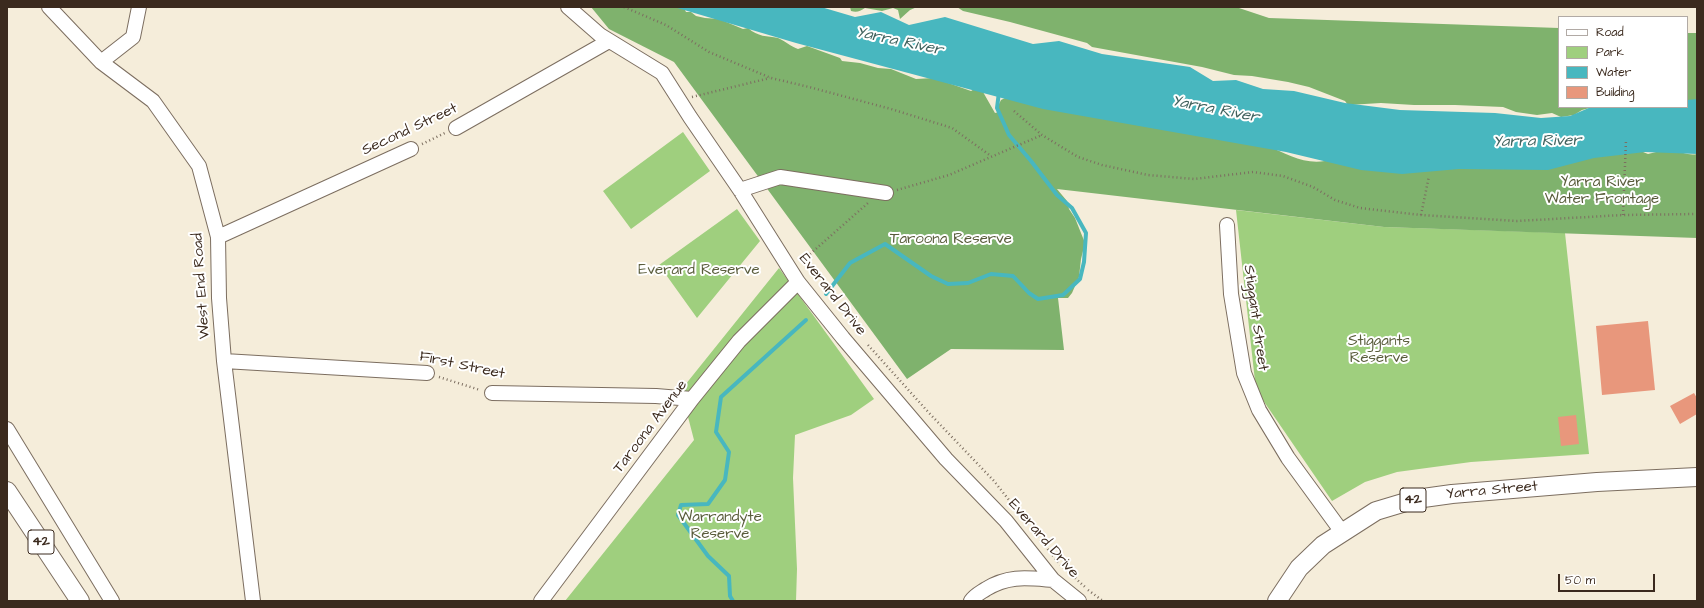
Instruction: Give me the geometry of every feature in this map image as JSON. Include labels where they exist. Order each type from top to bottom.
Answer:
[{"type":"main road","name":"Yarra Street","points":[[1277,601],[1299,568],[1323,545],[1376,511],[1416,499],[1490,490],[1586,482],[1697,476]]},
{"type":"main road","name":"42","points":[[7,491],[78,599]]},
{"type":"street","name":"West End Road","points":[[48,7],[102,62],[153,101],[199,166],[218,237],[219,298],[224,361],[253,601]]},
{"type":"street","points":[[102,62],[133,37],[140,7]]},
{"type":"street","name":"Everard Drive","points":[[568,7],[609,41],[662,73],[740,190],[795,277],[843,338],[946,459],[1006,521],[1054,580],[1079,601]]},
{"type":"street","name":"Second Street","points":[[456,128],[609,41]]},
{"type":"street","name":"Second Street","points":[[218,237],[411,149]]},
{"type":"street","points":[[740,190],[780,177],[883,193]]},
{"type":"street","name":"Stiggant Street","points":[[1227,224],[1231,294],[1244,372],[1259,410],[1288,458],[1342,532]]},
{"type":"street","name":"Taroona Avenue","points":[[541,601],[692,399],[739,341],[795,277]]},
{"type":"street","name":"First Street","points":[[224,361],[427,373]]},
{"type":"street","name":"First Street","points":[[492,393],[656,396],[692,399]]},
{"type":"street","points":[[7,429],[112,601]]},
{"type":"street","points":[[971,601],[974,596],[998,582],[1021,578],[1054,580]]},
{"type":"path","points":[[624,7],[666,25],[709,52],[771,78],[816,89],[952,128],[991,156]]},
{"type":"path","points":[[680,100],[771,78]]},
{"type":"path","points":[[1014,111],[1042,135],[1078,156],[1102,165],[1148,175],[1194,179],[1253,172],[1283,176],[1313,187],[1335,200],[1360,208],[1421,215],[1517,221],[1623,214],[1697,214]]},
{"type":"path","name":"Second Street","points":[[411,149],[456,128]]},
{"type":"path","points":[[795,277],[883,193],[949,175],[1042,135]]},
{"type":"path","points":[[1623,214],[1626,140]]},
{"type":"path","points":[[1421,215],[1429,176]]},
{"type":"path","points":[[866,343],[930,414],[994,481],[1058,562],[1090,592],[1103,601]]},
{"type":"path","name":"First Street","points":[[427,373],[492,393]]},
{"type":"green space","points":[[591,7],[684,8],[686,12],[691,12],[696,16],[719,19],[743,29],[748,28],[759,35],[778,38],[798,49],[807,46],[840,58],[842,61],[891,69],[916,79],[934,78],[971,91],[976,88],[983,92],[995,113],[999,112],[999,104],[1001,100],[1005,98],[1267,146],[1295,158],[1317,162],[1516,165],[1538,169],[1552,164],[1638,150],[1648,154],[1667,150],[1697,154],[1697,238],[1384,227],[1057,189],[1067,201],[1069,209],[1075,218],[1085,243],[1079,277],[1072,293],[1068,298],[1058,298],[1064,350],[951,349],[907,379],[674,62],[609,29]]},
{"type":"green space","points":[[850,7],[917,7],[910,10],[900,19],[898,10],[893,8],[882,11],[865,8],[855,12],[851,11]]},
{"type":"green space","points":[[957,7],[1236,7],[1269,18],[1558,28],[1558,108],[1589,108],[1582,110],[1574,115],[1561,117],[1552,113],[1537,115],[1516,112],[1503,107],[1381,103],[1348,105],[1345,101],[1309,87],[1252,76],[1234,75],[1202,67],[1092,47],[1087,43],[963,11]]},
{"type":"green space","points":[[1688,33],[1697,33],[1697,111],[1688,107]]},
{"type":"green space","name":"Everard Reserve","points":[[683,132],[710,171],[631,229],[603,191]]},
{"type":"green space","name":"Everard Reserve","points":[[737,209],[760,241],[697,318],[659,265]]},
{"type":"green space","name":"Stiggants Reserve","points":[[1236,210],[1384,227],[1565,233],[1589,454],[1471,462],[1397,472],[1365,482],[1332,501],[1256,390]]},
{"type":"green space","name":"Warrandyte Reserve","points":[[779,268],[874,399],[851,415],[795,435],[793,478],[797,569],[796,601],[565,601],[694,440],[681,390]]},
{"type":"water","name":"Yarra River","points":[[674,7],[821,7],[855,17],[881,12],[909,25],[945,17],[1033,44],[1059,41],[1102,54],[1190,67],[1213,81],[1236,80],[1263,89],[1294,91],[1345,103],[1400,110],[1495,113],[1541,118],[1570,116],[1589,108],[1688,108],[1688,100],[1697,99],[1697,154],[1645,152],[1594,158],[1548,170],[1459,169],[1402,174],[1361,170],[1286,152],[1043,109],[796,43]]},
{"type":"building","points":[[1648,321],[1655,390],[1602,395],[1596,326]]},
{"type":"building","points":[[1694,393],[1697,398],[1697,414],[1680,424],[1670,406]]},
{"type":"building","points":[[1576,415],[1579,444],[1561,446],[1558,417]]},
{"type":"waterway","points":[[826,294],[850,263],[885,244],[931,276],[948,284],[968,283],[991,274],[1013,276],[1029,293],[1038,299],[1063,295],[1080,279],[1084,262],[1086,233],[1072,208],[1057,195],[1009,135],[997,108],[999,92]]},
{"type":"waterway","points":[[733,601],[730,596],[729,576],[708,556],[678,515],[681,505],[708,504],[725,480],[729,452],[716,432],[721,397],[806,320]]},
{"type":"park label","name":"Yarra River Water Frontage","points":[[1602,192]]},
{"type":"park label","name":"Taroona Reserve","points":[[951,240]]}]
